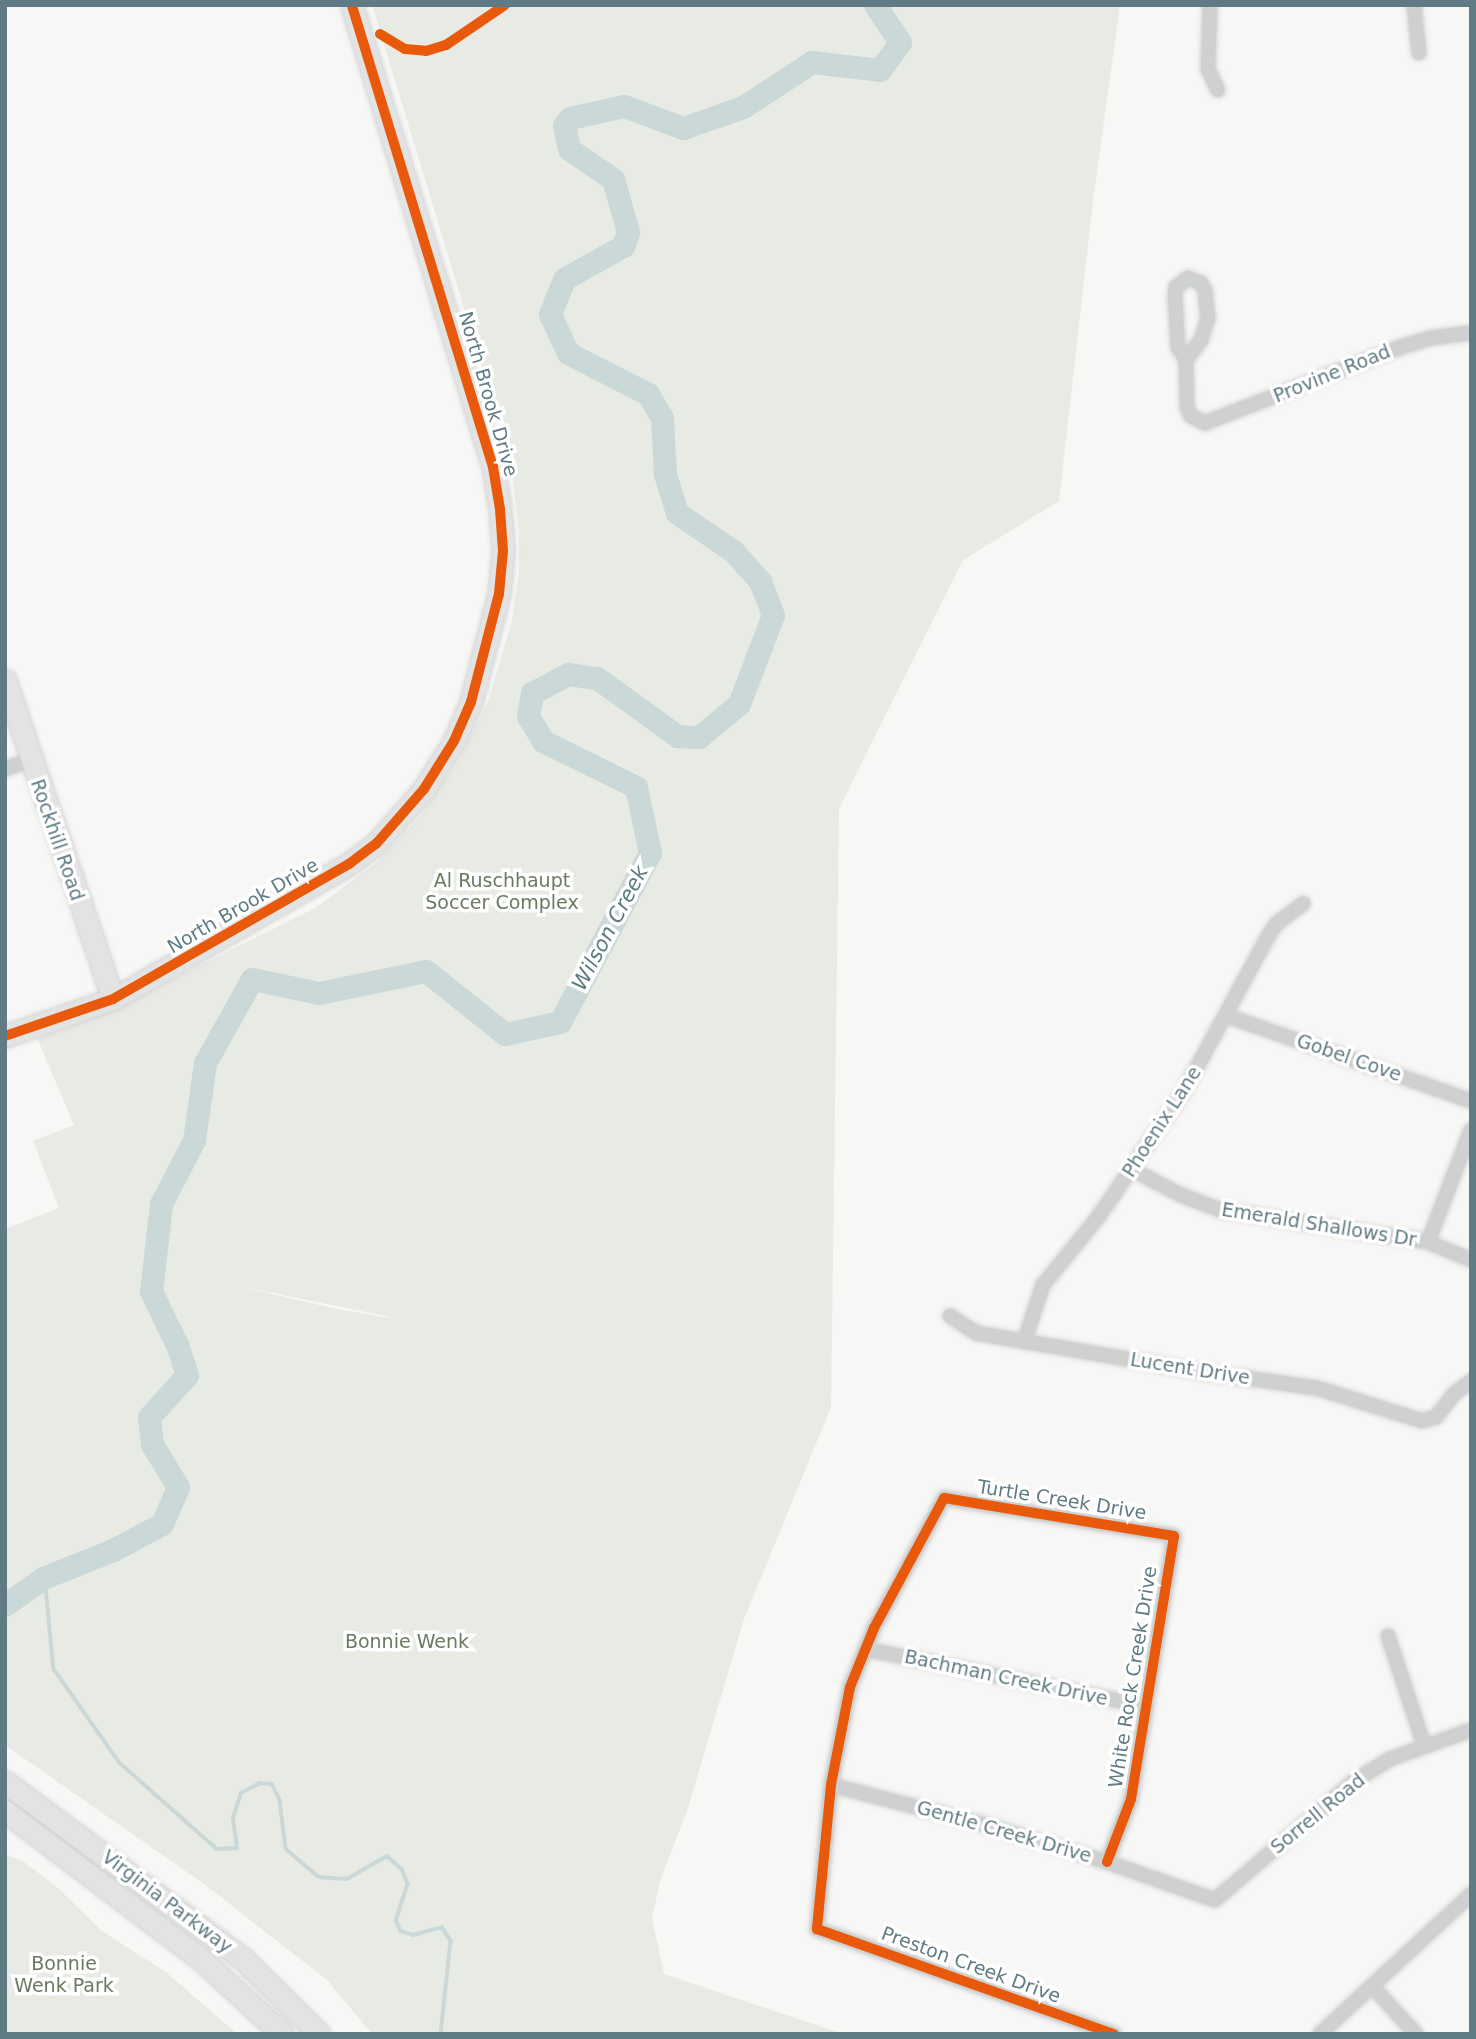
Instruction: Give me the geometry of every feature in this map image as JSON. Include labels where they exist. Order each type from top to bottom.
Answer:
[{"type":"street","name":"North Brook Drive","points":[[5,1037],[113,999],[349,864],[376,844],[403,816],[454,741],[471,702],[499,594],[503,551],[493,467],[352,5]]},
{"type":"street","points":[[1210,5],[1208,69],[1218,90]]},
{"type":"street","points":[[1414,5],[1419,53]]},
{"type":"street","points":[[1188,278],[1201,283],[1205,290],[1208,318],[1201,340],[1186,360],[1178,347],[1175,296],[1176,287],[1188,278]]},
{"type":"street","name":"Provine Road","points":[[1186,360],[1187,407],[1196,420],[1205,423],[1398,348],[1430,338],[1471,333]]},
{"type":"street","name":"Rockhill Road","points":[[5,680],[30,761],[113,999]]},
{"type":"street","points":[[5,769],[30,761]]},
{"type":"street","name":"Phoenix Lane","points":[[1024,1342],[1043,1285],[1131,1169],[1184,1091],[1271,931],[1303,904]]},
{"type":"street","name":"Gobel Cove","points":[[1227,1016],[1471,1101]]},
{"type":"street","points":[[1428,1242],[1471,1130]]},
{"type":"street","name":"Emerald Shallows Dr","points":[[1131,1169],[1181,1195],[1220,1210],[1428,1242],[1471,1261]]},
{"type":"street","name":"Lucent Drive","points":[[950,1316],[976,1332],[1317,1388],[1422,1421],[1432,1420],[1471,1381]]},
{"type":"street","name":"Turtle Creek Drive","points":[[865,1649],[944,1498],[1174,1536]]},
{"type":"street","name":"White Rock Creek Drive","points":[[1107,1862],[1131,1799],[1174,1536]]},
{"type":"street","points":[[1388,1636],[1424,1745]]},
{"type":"street","points":[[831,1785],[850,1687],[865,1649]]},
{"type":"street","name":"Bachman Creek Drive","points":[[865,1649],[1146,1706]]},
{"type":"street","name":"Sorrell Road","points":[[1215,1900],[1353,1782],[1390,1759],[1471,1730]]},
{"type":"street","name":"Virginia Parkway","points":[[5,1782],[243,1959],[319,2034]]},
{"type":"street","name":"Gentle Creek Drive","points":[[831,1785],[986,1825],[1107,1862],[1215,1900]]},
{"type":"street","name":"Preston Creek Drive","points":[[831,1785],[817,1929],[1114,2034]]},
{"type":"street","name":"Virginia Parkway","points":[[5,1811],[203,1961],[282,2034]]},
{"type":"street","points":[[1320,2034],[1471,1894]]},
{"type":"street","points":[[1372,1986],[1416,2034]]},
{"type":"green space","points":[[372,5],[1120,5],[1093,201],[1059,501],[963,560],[839,809],[831,1407],[744,1619],[688,1808],[660,1881],[652,1918],[664,1974],[843,2034],[372,2034],[327,1980],[204,1884],[5,1745],[5,1229],[59,1208],[33,1141],[74,1125],[37,1038],[105,1013],[317,907],[376,863],[418,819],[456,765],[489,699],[512,620],[519,572],[519,531],[511,463]],"holes":[[[234,1285],[390,1317],[332,1308]]]},
{"type":"green space","name":"Bonnie Wenk Park","points":[[5,1854],[24,1862],[58,1888],[102,1931],[167,1973],[237,2034],[5,2034]]},
{"type":"waterway","name":"Wilson Creek","points":[[5,1605],[43,1578],[113,1550],[162,1524],[178,1487],[152,1444],[149,1417],[187,1375],[177,1345],[151,1291],[161,1204],[194,1140],[205,1063],[252,979],[319,993],[426,971],[505,1034],[560,1022],[650,853],[636,787],[543,741],[528,716],[532,693],[568,674],[597,678],[677,736],[699,737],[739,704],[773,615],[760,581],[733,551],[677,513],[665,474],[662,418],[648,394],[568,353],[550,314],[564,279],[623,246],[628,232],[613,179],[569,149],[564,126],[570,118],[624,106],[683,128],[743,107],[812,62],[880,70],[900,42],[875,5]]},
{"type":"waterway","points":[[45,1578],[54,1669],[119,1762],[217,1849],[237,1848],[233,1818],[241,1793],[260,1783],[272,1784],[280,1800],[286,1849],[319,1877],[347,1879],[387,1856],[402,1869],[408,1884],[396,1920],[401,1931],[413,1935],[442,1927],[451,1941],[441,2034]]},
{"type":"cycle path","points":[[5,1036],[113,999],[349,864],[376,844],[424,789],[454,741],[471,702],[499,594],[503,551],[493,467],[352,5]]},
{"type":"cycle path","points":[[380,34],[405,49],[426,51],[446,45],[505,5]]},
{"type":"cycle path","points":[[1107,1862],[1131,1799],[1174,1536],[944,1498],[874,1628],[850,1687],[831,1785],[817,1929],[1114,2034]]},
{"type":"park label","name":"Al Ruschhaupt Soccer Complex","points":[[502,892]]},
{"type":"park label","name":"Bonnie Wenk","points":[[407,1642]]}]
